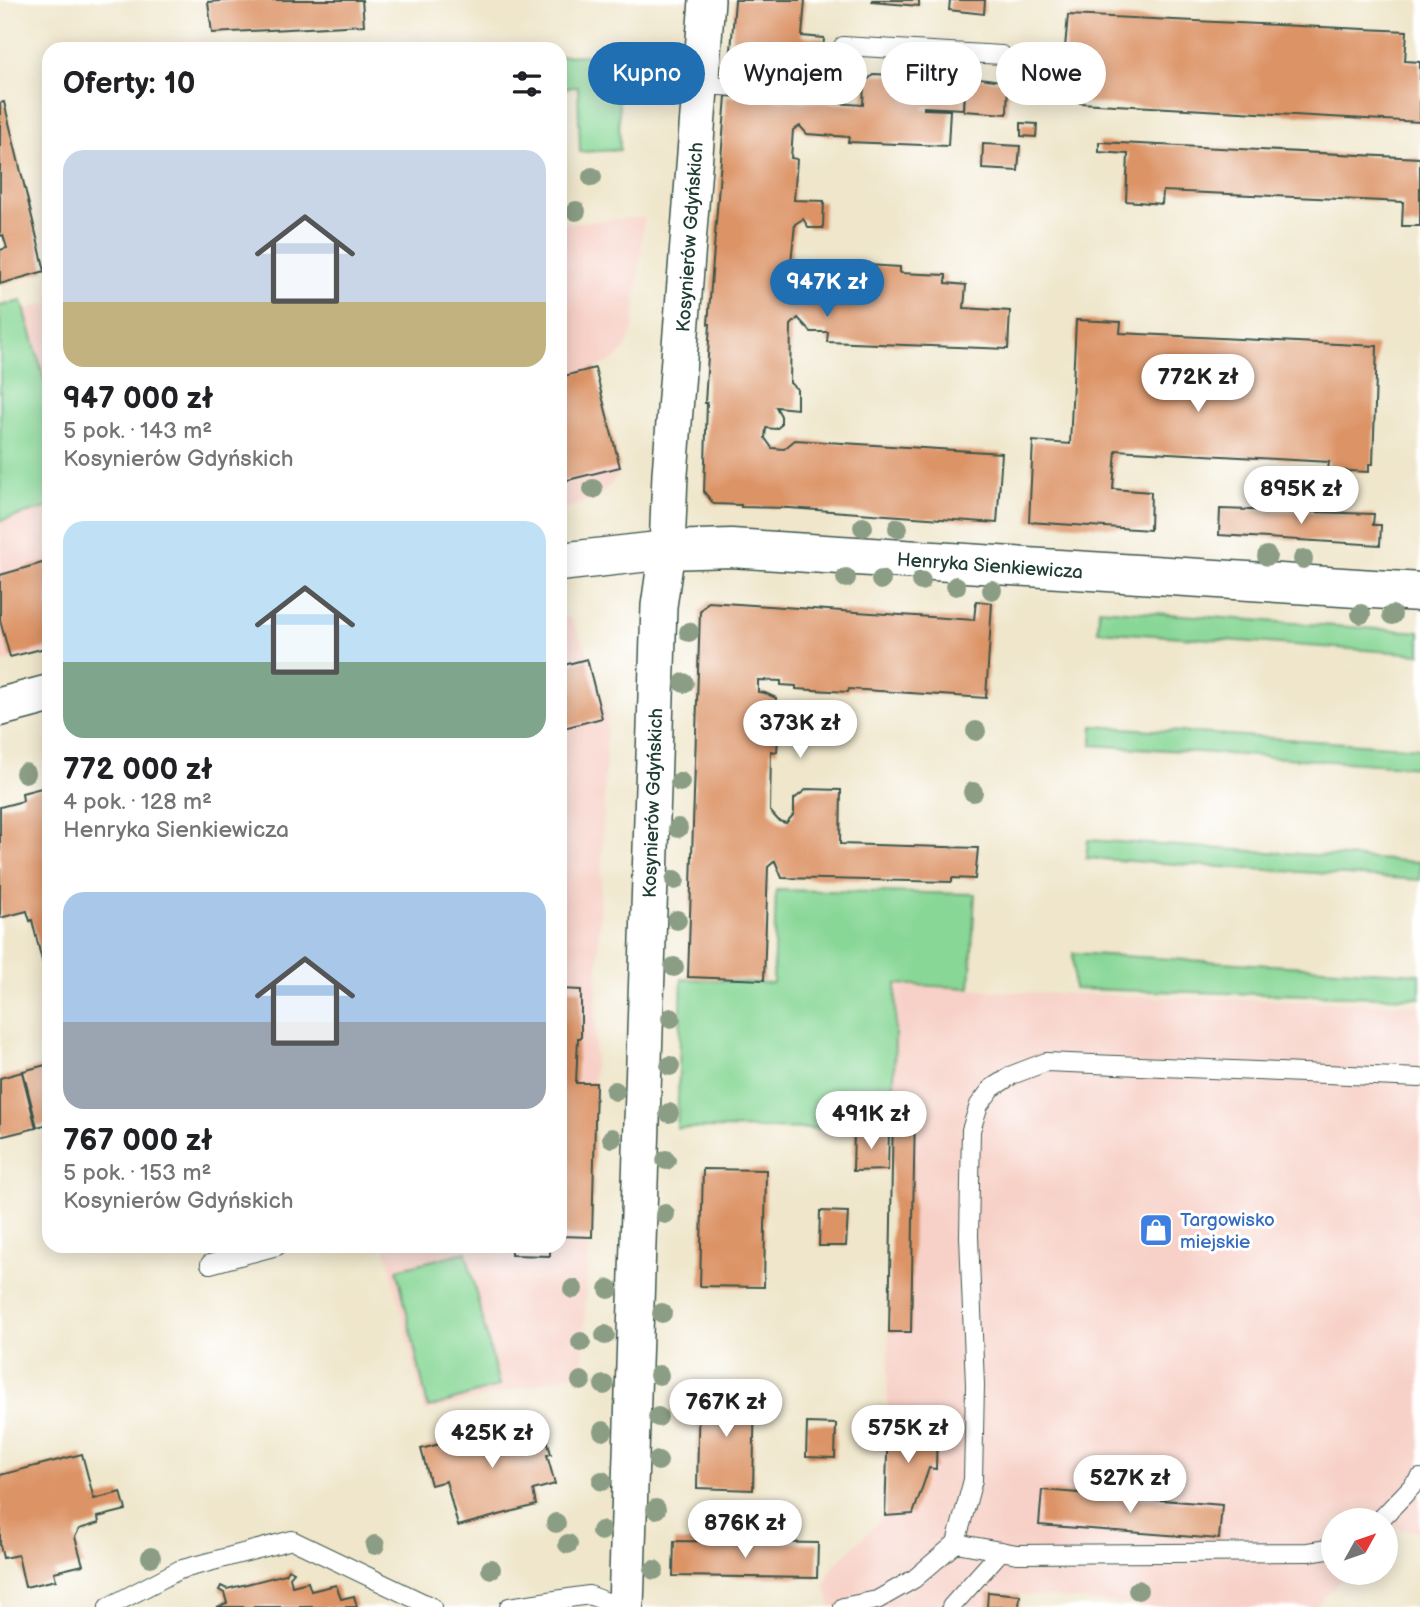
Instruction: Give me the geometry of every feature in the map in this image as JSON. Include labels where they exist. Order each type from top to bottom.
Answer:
[{"type":"street","name":"Kosynierów Gdyńskich","points":[[704,42],[707,0]]},
{"type":"street","name":"Kosynierów Gdyńskich","points":[[626,1607],[658,633],[667,550],[670,474],[699,105]]},
{"type":"street","name":"Henryka Sienkiewicza","points":[[567,561],[667,550],[731,548],[1420,592]]},
{"type":"street","points":[[0,707],[42,696]]},
{"type":"lane","points":[[705,85],[839,93],[843,46],[996,55]]},
{"type":"lane","points":[[844,1607],[877,1600],[914,1579],[956,1543],[973,1480],[975,1385],[969,1236],[971,1130],[979,1105],[992,1087],[1012,1075],[1046,1062],[1420,1078]]},
{"type":"lane","points":[[210,1264],[250,1253]]},
{"type":"lane","points":[[1391,1508],[1420,1478]]},
{"type":"lane","points":[[108,1607],[179,1570],[292,1540],[432,1607]]},
{"type":"lane","points":[[956,1543],[1017,1554],[1284,1553],[1321,1550]]},
{"type":"lane","points":[[951,1607],[1001,1551]]},
{"type":"lane","points":[[509,1607],[589,1595],[620,1607]]},
{"type":"shaded area","points":[[644,217],[633,330],[627,346],[617,358],[596,369],[620,473],[599,497],[567,508],[567,223]]},
{"type":"shaded area","points":[[42,305],[42,653],[0,663],[0,316]]},
{"type":"shaded area","points":[[570,617],[590,657],[607,717],[583,1372],[425,1412],[387,1253],[567,1253],[567,618]]},
{"type":"shaded area","name":"Targowisko miejskie","points":[[896,983],[1015,992],[1420,1005],[1420,1532],[1398,1529],[1398,1508],[1321,1508],[1321,1586],[1335,1586],[1315,1607],[1152,1607],[989,1591],[987,1607],[831,1607],[825,1585],[831,1568],[885,1516]]},
{"type":"green space","points":[[588,55],[588,105],[619,105],[620,150],[580,152],[578,87],[567,88],[567,56]]},
{"type":"green space","points":[[22,301],[42,371],[42,509],[0,521],[0,306]]},
{"type":"green space","points":[[1099,609],[1420,632],[1420,654],[1098,631]]},
{"type":"green space","points":[[1093,726],[1420,748],[1420,767],[1092,745]]},
{"type":"green space","points":[[1088,840],[1420,862],[1420,880],[1086,858]]},
{"type":"green space","points":[[776,890],[975,894],[970,988],[896,984],[893,1129],[677,1128],[682,979],[773,983]]},
{"type":"green space","points":[[1073,953],[1420,974],[1420,998],[1074,989]]},
{"type":"green space","points":[[466,1253],[499,1386],[428,1408],[397,1269]]},
{"type":"building","points":[[362,0],[364,25],[212,33],[208,2]]},
{"type":"building","points":[[735,0],[805,0],[802,36],[824,38],[824,42],[732,42]]},
{"type":"building","points":[[919,0],[919,6],[872,2]]},
{"type":"building","points":[[950,0],[985,0],[984,14],[949,10]]},
{"type":"building","points":[[1068,15],[1407,31],[1405,61],[1420,62],[1420,122],[1106,104],[1106,42],[1066,42]]},
{"type":"building","points":[[874,74],[881,74],[881,105],[963,105],[963,109],[924,107],[950,110],[948,146],[848,142],[849,137],[807,134],[800,126],[793,130],[791,158],[797,159],[794,200],[824,201],[823,228],[809,228],[803,219],[795,224],[790,272],[797,279],[807,272],[823,273],[824,268],[850,270],[850,264],[900,267],[900,273],[946,275],[946,283],[966,285],[964,308],[1010,311],[1008,349],[827,342],[828,332],[811,332],[798,318],[791,325],[790,383],[797,389],[797,409],[776,407],[781,416],[781,425],[776,429],[766,428],[765,438],[772,448],[784,449],[795,440],[1002,453],[997,523],[741,507],[714,504],[704,492],[708,324],[725,105],[867,105],[867,80]]},
{"type":"building","points":[[982,78],[996,80],[996,105],[1007,105],[1007,114],[964,111],[964,105],[982,105]]},
{"type":"building","points":[[4,102],[42,259],[42,272],[0,284],[0,250],[7,248],[3,235],[0,236],[0,103]]},
{"type":"building","points":[[1021,123],[1037,124],[1036,137],[1021,136]]},
{"type":"building","points":[[1099,142],[1420,158],[1420,226],[1402,226],[1403,202],[1163,191],[1162,204],[1126,201],[1128,154],[1099,152]]},
{"type":"building","points":[[983,144],[1020,146],[1018,171],[982,169]]},
{"type":"building","points":[[1076,320],[1121,322],[1120,333],[1377,346],[1373,464],[1369,464],[1369,472],[1328,470],[1329,462],[1116,450],[1113,489],[1151,492],[1150,530],[1029,522],[1033,441],[1070,444]]},
{"type":"building","points":[[595,368],[620,467],[567,480],[567,375]]},
{"type":"building","points":[[1220,509],[1374,514],[1373,525],[1381,525],[1380,545],[1219,535]]},
{"type":"building","points":[[42,563],[42,649],[10,657],[0,620],[0,575]]},
{"type":"building","points":[[976,601],[992,603],[986,698],[849,689],[848,692],[796,689],[796,686],[781,685],[781,681],[758,680],[758,692],[776,698],[775,721],[779,722],[777,752],[771,751],[770,811],[779,821],[786,823],[794,814],[794,799],[807,789],[841,790],[840,844],[978,848],[975,879],[952,878],[952,882],[782,878],[775,861],[768,867],[764,980],[688,977],[700,611],[708,602],[974,620]]},
{"type":"building","points":[[587,659],[602,718],[567,727],[567,664]]},
{"type":"building","points":[[42,788],[42,961],[32,920],[30,921],[27,911],[0,918],[0,807],[23,801],[22,793]]},
{"type":"building","points":[[567,989],[581,990],[581,1038],[578,1038],[576,1083],[596,1083],[592,1237],[567,1236]]},
{"type":"building","points":[[42,1066],[42,1126],[37,1127],[23,1071]]},
{"type":"building","points":[[22,1072],[36,1128],[0,1137],[0,1078]]},
{"type":"building","points":[[893,1110],[915,1110],[911,1332],[889,1332]]},
{"type":"building","points":[[854,1131],[889,1131],[888,1170],[853,1171]]},
{"type":"building","points":[[703,1169],[766,1170],[764,1287],[700,1286]]},
{"type":"building","points":[[820,1211],[848,1212],[846,1246],[819,1246]]},
{"type":"building","points":[[511,1253],[550,1253],[550,1256]]},
{"type":"building","points":[[699,1388],[755,1389],[753,1490],[697,1488]]},
{"type":"building","points":[[541,1417],[551,1454],[547,1455],[555,1484],[533,1490],[536,1505],[458,1526],[446,1481],[431,1485],[421,1449]]},
{"type":"building","points":[[807,1423],[836,1424],[835,1458],[806,1457]]},
{"type":"building","points":[[888,1425],[937,1425],[936,1469],[929,1468],[913,1514],[885,1516]]},
{"type":"building","points":[[82,1454],[94,1499],[121,1492],[126,1510],[98,1517],[99,1523],[79,1529],[75,1537],[83,1565],[54,1572],[56,1580],[25,1587],[18,1555],[3,1558],[0,1545],[0,1475]]},
{"type":"building","points":[[1042,1490],[1222,1505],[1219,1539],[1039,1525]]},
{"type":"building","points":[[674,1541],[818,1543],[817,1578],[673,1576]]},
{"type":"building","points":[[289,1569],[294,1572],[290,1577],[292,1586],[308,1582],[311,1591],[336,1585],[341,1599],[354,1596],[357,1607],[217,1607],[227,1603],[224,1593],[219,1590],[221,1586],[227,1589],[286,1574]]},
{"type":"building","points":[[988,1592],[1020,1595],[1019,1607],[987,1607]]},
{"type":"place","name":"Targowisko miejskie","points":[[1156,1230]]}]
